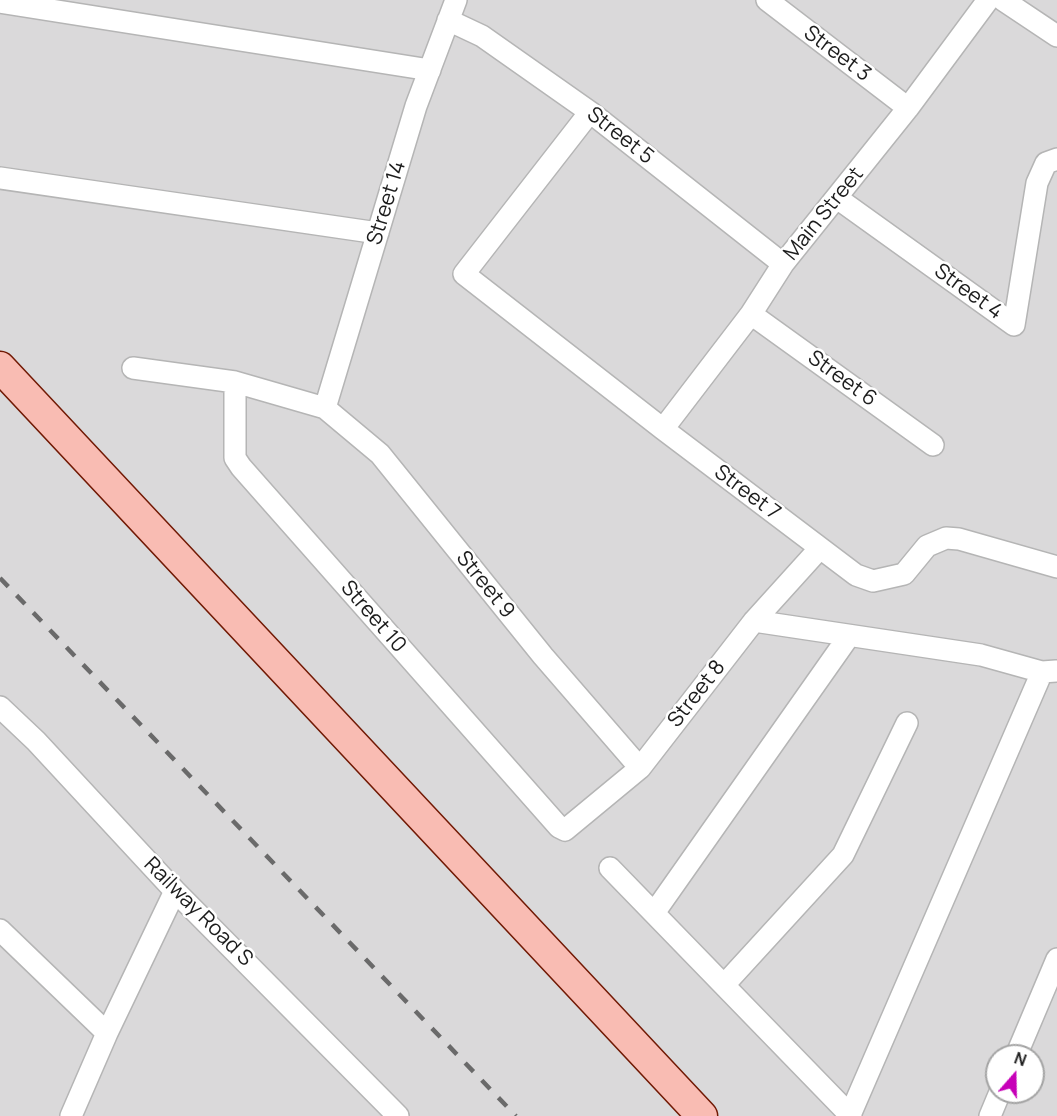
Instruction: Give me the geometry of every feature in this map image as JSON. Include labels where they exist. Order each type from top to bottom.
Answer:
[{"type":"street","name":"Street 14","points":[[325,408],[430,70],[456,0]]},
{"type":"street","name":"Street 3","points":[[767,0],[908,108]]},
{"type":"street","name":"Main Street","points":[[663,429],[751,314],[783,264],[908,108],[988,0]]},
{"type":"street","points":[[1003,0],[1057,36]]},
{"type":"street","points":[[0,2],[430,70]]},
{"type":"street","name":"Street 5","points":[[448,20],[482,36],[590,112],[783,264]]},
{"type":"street","name":"Street 7","points":[[590,112],[464,274],[856,575],[873,581],[904,574],[927,546],[946,538],[959,539],[1057,567]]},
{"type":"street","name":"Street 4","points":[[837,198],[1014,325],[1037,183],[1046,163],[1057,159]]},
{"type":"street","points":[[0,178],[378,233]]},
{"type":"street","name":"Street 6","points":[[751,314],[933,445]]},
{"type":"street","points":[[0,367],[702,1116]]},
{"type":"street","points":[[133,368],[235,382],[325,408]]},
{"type":"street","name":"Street 10","points":[[235,382],[236,458],[241,467],[559,827],[565,830]]},
{"type":"street","name":"Street 9","points":[[325,408],[380,454],[543,656],[640,768]]},
{"type":"street","name":"Street 8","points":[[565,830],[640,768],[754,621],[820,548]]},
{"type":"street","points":[[610,868],[851,1116],[1050,672],[981,655],[754,621]]},
{"type":"street","points":[[654,913],[849,636]]},
{"type":"street","name":"Railway Road S","points":[[0,707],[36,741],[175,891],[398,1116]]},
{"type":"street","points":[[724,985],[843,855],[907,723]]},
{"type":"street","points":[[71,1116],[107,1033],[175,891]]},
{"type":"street","points":[[0,930],[107,1033]]},
{"type":"street","points":[[1021,1044],[1057,959]]},
{"type":"shaded area","points":[[0,0],[1057,0],[1057,1116],[0,1116]]},
{"type":"railway","points":[[0,578],[516,1116]]}]
